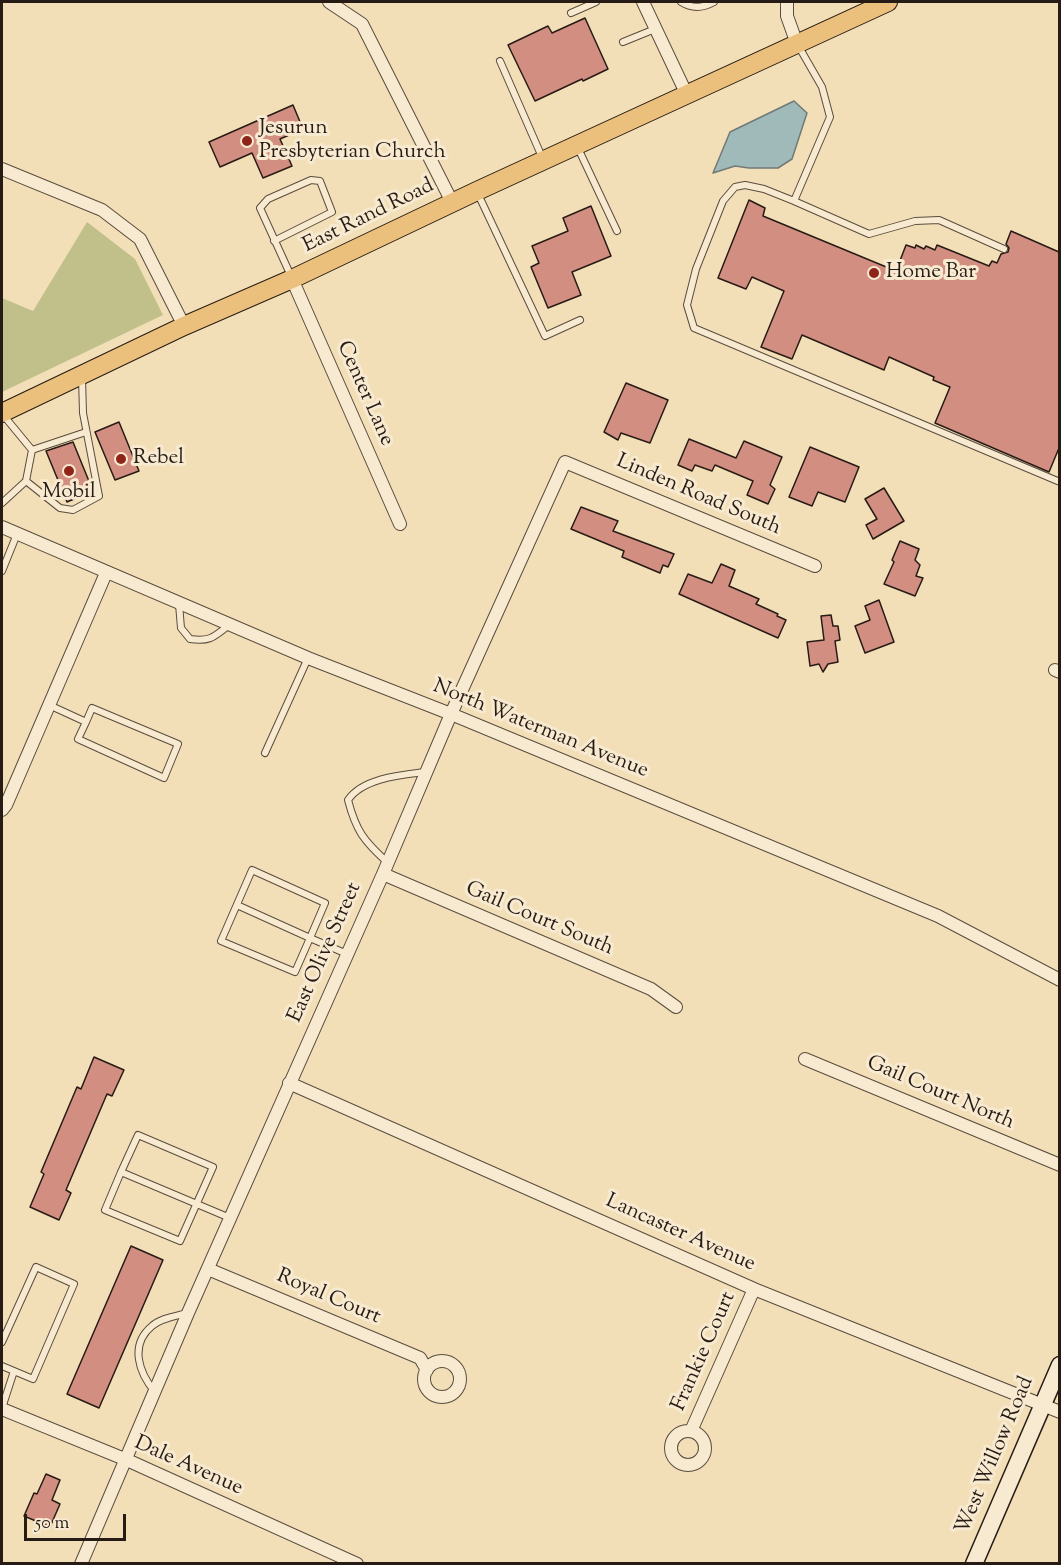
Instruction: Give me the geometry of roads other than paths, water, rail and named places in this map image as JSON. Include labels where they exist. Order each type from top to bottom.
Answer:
[{"type":"main road","name":"East Rand Road","points":[[2,413],[184,326],[292,279],[452,202],[888,2]]},
{"type":"street","points":[[329,2],[362,24],[452,202]]},
{"type":"street","points":[[643,2],[687,95]]},
{"type":"street","points":[[788,2],[787,16],[797,44]]},
{"type":"street","points":[[2,169],[102,210],[140,239],[184,326]]},
{"type":"street","name":"Center Lane","points":[[292,279],[400,524]]},
{"type":"street","name":"Linden Road South","points":[[565,462],[815,566]]},
{"type":"street","name":"East Olive Street","points":[[81,1563],[451,714],[565,462]]},
{"type":"street","name":"North Waterman Avenue","points":[[2,527],[308,658],[451,714],[938,916],[1059,980]]},
{"type":"street","points":[[2,810],[106,573]]},
{"type":"street","name":"Gail Court South","points":[[385,868],[651,989],[676,1007]]},
{"type":"street","name":"Gail Court North","points":[[805,1059],[1059,1166]]},
{"type":"street","name":"Lancaster Avenue","points":[[289,1083],[754,1288],[1059,1412]]},
{"type":"street","name":"Royal Court","points":[[208,1269],[420,1358],[427,1370]]},
{"type":"street","name":"Frankie Court","points":[[691,1431],[754,1288]]},
{"type":"street","name":"West Willow Road","points":[[974,1563],[1059,1365]]},
{"type":"street","name":"Dale Avenue","points":[[2,1408],[127,1460],[357,1563]]},
{"type":"lane","points":[[571,13],[596,2]]},
{"type":"lane","points":[[681,2],[704,7],[714,2]]},
{"type":"lane","points":[[623,42],[655,29]]},
{"type":"lane","points":[[794,201],[830,117],[822,87],[797,44]]},
{"type":"lane","points":[[500,61],[543,161]]},
{"type":"lane","points":[[576,145],[616,231]]},
{"type":"lane","points":[[274,241],[332,212],[320,181],[310,180],[268,200],[260,208],[274,241],[292,279]]},
{"type":"lane","points":[[1004,249],[939,220],[915,221],[869,234],[764,189],[745,185],[735,187],[723,201],[696,269],[687,305],[694,328],[1059,482]]},
{"type":"lane","points":[[477,191],[545,336],[580,320]]},
{"type":"lane","points":[[27,481],[60,508],[73,510],[99,495],[83,413],[82,375]]},
{"type":"lane","points":[[2,413],[32,450],[27,481],[2,503]]},
{"type":"lane","points":[[32,450],[86,432]]},
{"type":"lane","points":[[2,571],[17,534]]},
{"type":"lane","points":[[179,604],[182,628],[190,639],[204,642],[229,625]]},
{"type":"lane","points":[[265,753],[308,658]]},
{"type":"lane","points":[[49,705],[86,722]]},
{"type":"lane","points":[[92,708],[178,744],[164,778],[78,739],[86,722],[92,708]]},
{"type":"lane","points":[[385,868],[366,843],[353,820],[348,800],[354,792],[370,784],[398,775],[426,772]]},
{"type":"lane","points":[[252,870],[325,903],[310,938],[295,972],[221,941],[252,870]]},
{"type":"lane","points":[[237,905],[347,954]]},
{"type":"lane","points":[[138,1135],[213,1167],[180,1241],[105,1210],[121,1172],[138,1135]]},
{"type":"lane","points":[[121,1172],[230,1218]]},
{"type":"lane","points":[[2,1342],[36,1267],[74,1284],[33,1379],[2,1366]]},
{"type":"lane","points":[[155,1393],[145,1380],[140,1368],[139,1348],[144,1335],[161,1320],[188,1313]]},
{"type":"lane","points":[[2,1408],[14,1371]]},
{"type":"water","points":[[794,101],[807,113],[792,159],[778,168],[735,166],[713,173],[730,132]]},
{"type":"place","name":"Jesurun Presbyterian Church","points":[[247,141]]},
{"type":"place","name":"Home Bar","points":[[874,273]]},
{"type":"place","name":"Rebel","points":[[121,459]]},
{"type":"place","name":"Mobil","points":[[69,471]]}]
